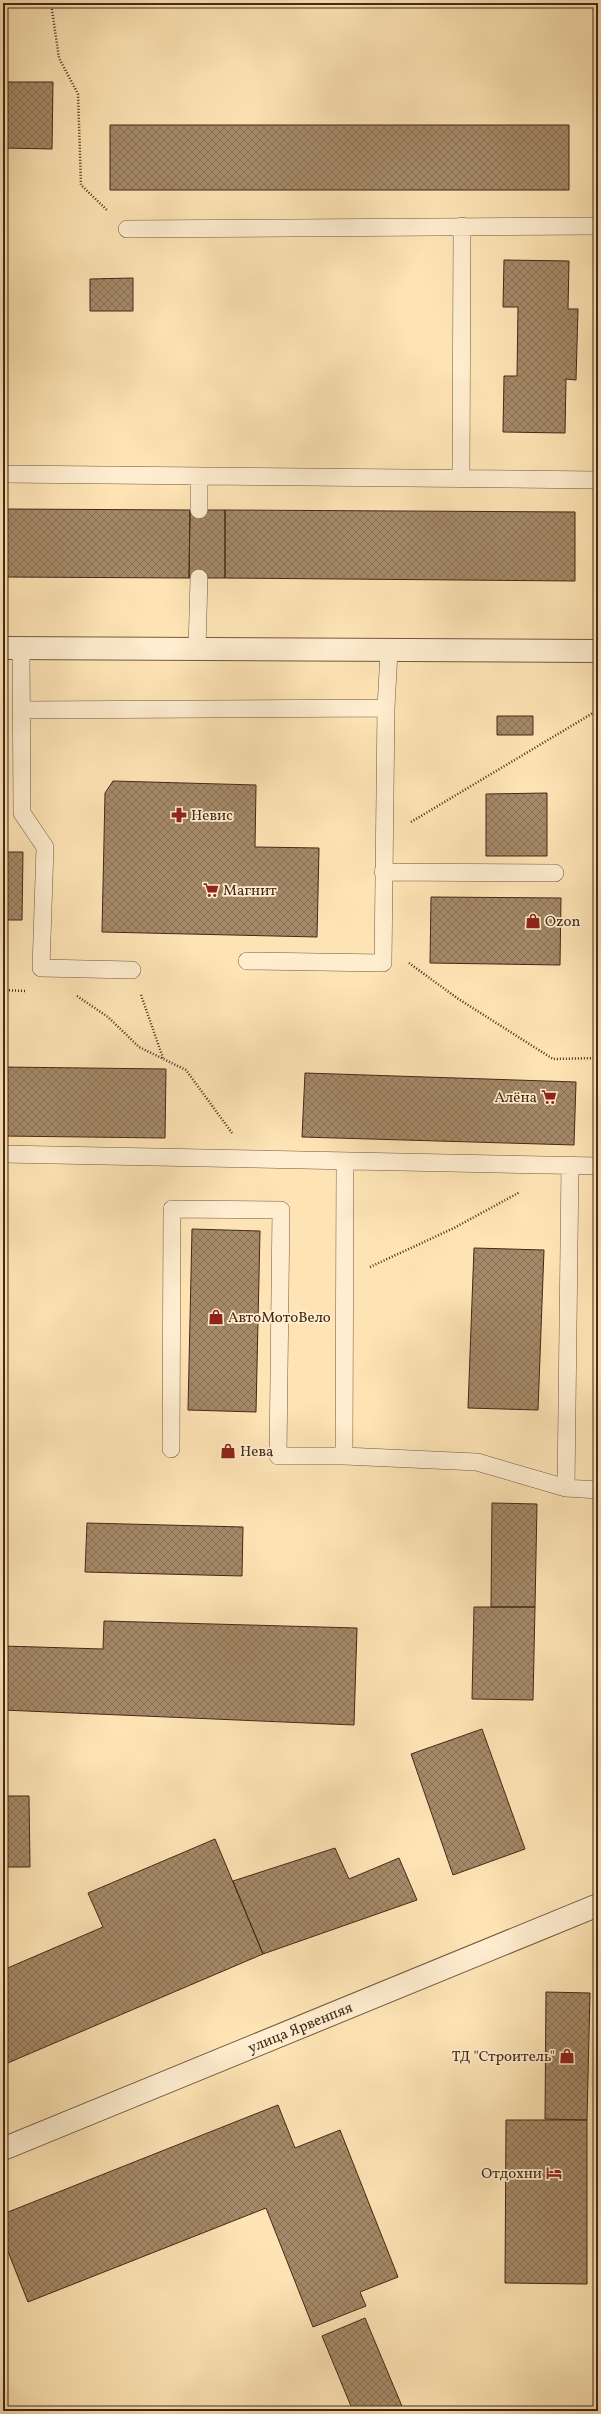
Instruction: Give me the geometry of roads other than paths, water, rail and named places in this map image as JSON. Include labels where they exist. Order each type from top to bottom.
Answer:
[{"type":"street","points":[[12,648],[598,651]]},
{"type":"street","name":"улица Ярвенпяя","points":[[3,2149],[598,1905]]},
{"type":"lane","points":[[461,479],[462,226]]},
{"type":"lane","points":[[127,229],[598,226]]},
{"type":"lane","points":[[3,474],[598,480]]},
{"type":"lane","points":[[199,476],[199,510]]},
{"type":"lane","points":[[197,649],[198,578]]},
{"type":"lane","points":[[12,648],[22,710],[22,813],[45,847],[41,968],[132,970]]},
{"type":"lane","points":[[247,961],[383,963],[383,872],[388,650]]},
{"type":"lane","points":[[22,710],[386,708]]},
{"type":"lane","points":[[383,872],[555,873]]},
{"type":"lane","points":[[3,1154],[598,1166]]},
{"type":"lane","points":[[344,1456],[345,1160]]},
{"type":"lane","points":[[566,1488],[570,1165]]},
{"type":"lane","points":[[171,1449],[172,1209],[281,1210],[278,1456],[344,1456],[477,1462],[566,1488],[598,1490]]},
{"type":"place","name":"Невис","points":[[179,815]]},
{"type":"place","name":"Магнит","points":[[211,890]]},
{"type":"place","name":"Ozon","points":[[533,921]]},
{"type":"place","name":"Алёна","points":[[549,1097]]},
{"type":"place","name":"АвтоМотоВело","points":[[216,1317]]},
{"type":"place","name":"Нева","points":[[228,1451]]},
{"type":"place","name":"ТД \"Строитель\"","points":[[567,2056]]},
{"type":"place","name":"Отдохни","points":[[554,2173]]}]
